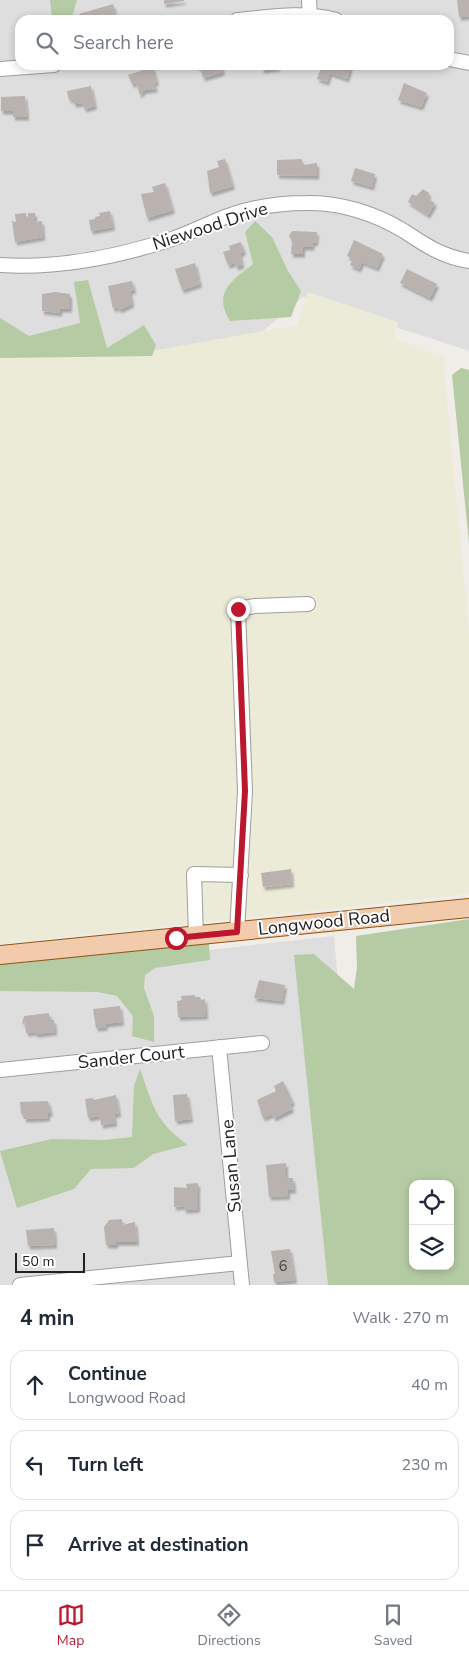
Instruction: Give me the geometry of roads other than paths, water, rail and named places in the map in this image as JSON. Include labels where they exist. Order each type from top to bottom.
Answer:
[{"type":"main road","name":"Longwood Road","points":[[0,955],[469,908]]},
{"type":"street","points":[[309,0],[310,15]]},
{"type":"street","points":[[454,60],[469,63]]},
{"type":"street","points":[[0,69],[15,68]]},
{"type":"street","name":"Niewood Drive","points":[[0,264],[62,263],[118,255],[174,238],[247,210],[277,204],[309,202],[335,205],[376,217],[437,252],[469,261]]},
{"type":"street","points":[[237,932],[245,791],[238,609],[255,606],[308,604]]},
{"type":"street","points":[[196,936],[194,874],[241,875]]},
{"type":"street","name":"Sander Court","points":[[0,1070],[262,1043]]},
{"type":"street","name":"Susan Lane","points":[[219,1047],[242,1285]]},
{"type":"street","points":[[20,1285],[240,1263]]}]
